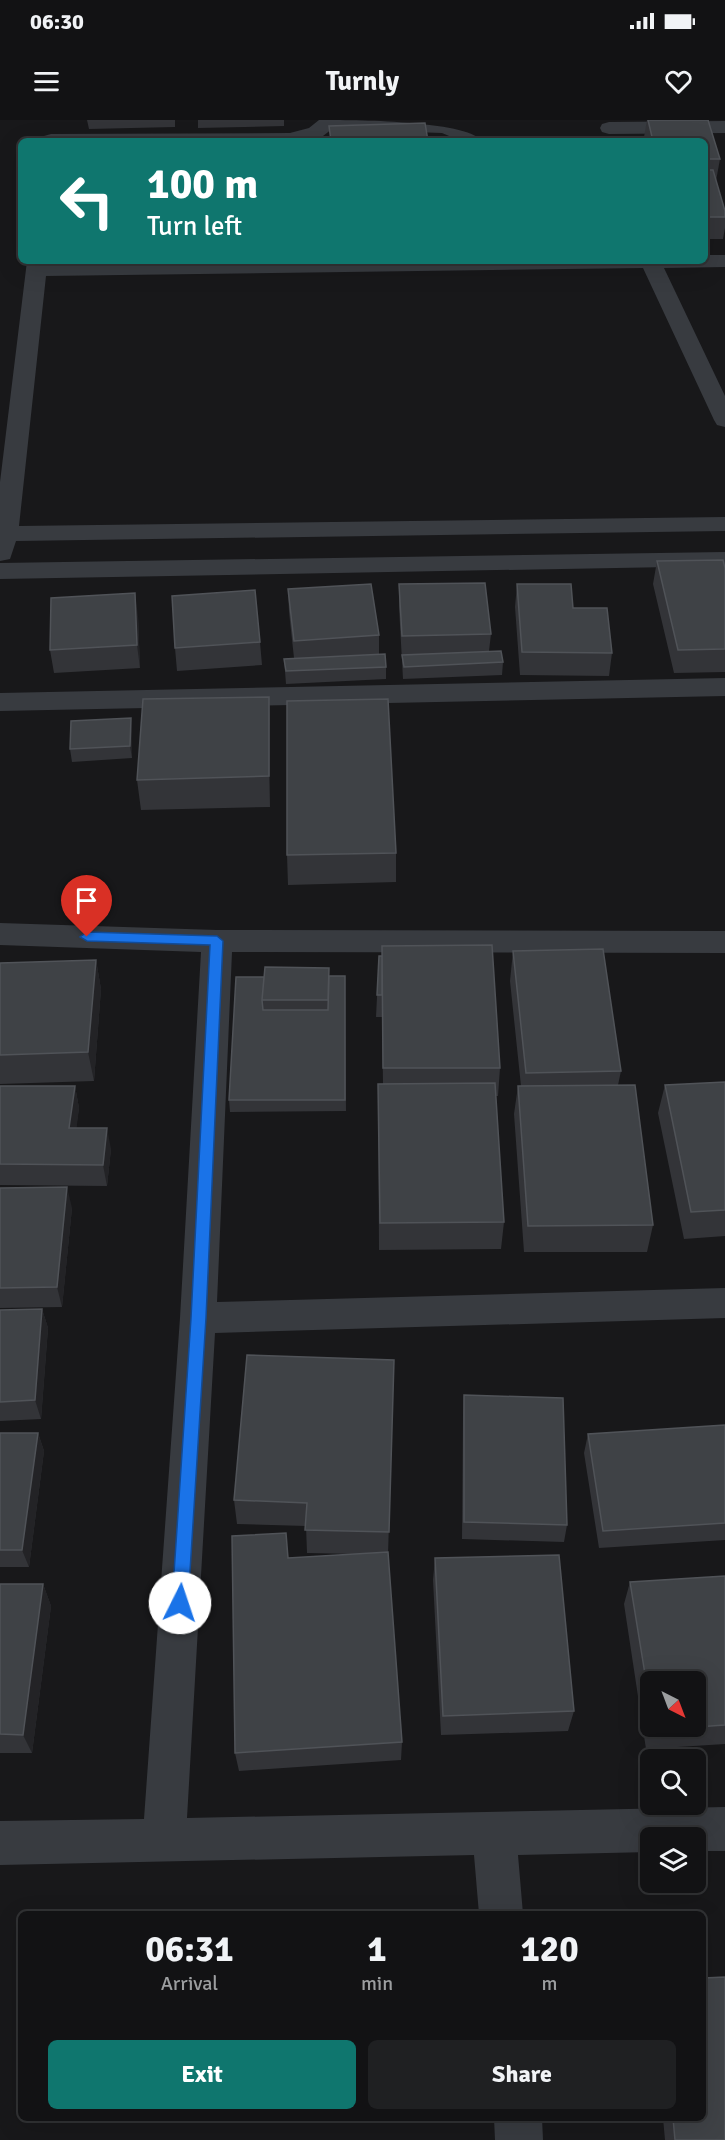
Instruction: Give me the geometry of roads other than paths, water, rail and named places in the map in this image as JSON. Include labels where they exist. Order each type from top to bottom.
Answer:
[{"type":"street","points":[[51,138],[54,120]]},
{"type":"street","points":[[294,138],[315,132],[328,122],[443,127],[460,132],[469,138]]},
{"type":"street","points":[[609,130],[725,127]]},
{"type":"street","points":[[708,261],[725,261]]},
{"type":"street","points":[[0,559],[37,266],[344,264]]},
{"type":"street","points":[[651,264],[725,420]]},
{"type":"street","points":[[3,533],[725,524]]},
{"type":"street","points":[[0,571],[725,559]]},
{"type":"street","points":[[0,702],[725,687]]},
{"type":"street","points":[[0,934],[217,941],[725,942]]},
{"type":"street","points":[[164,1840],[198,1318],[217,941]]},
{"type":"street","points":[[198,1318],[725,1303]]},
{"type":"street","points":[[0,1843],[725,1829]]},
{"type":"street","points":[[494,1833],[501,1911]]},
{"type":"street","points":[[518,2121],[519,2140]]}]
